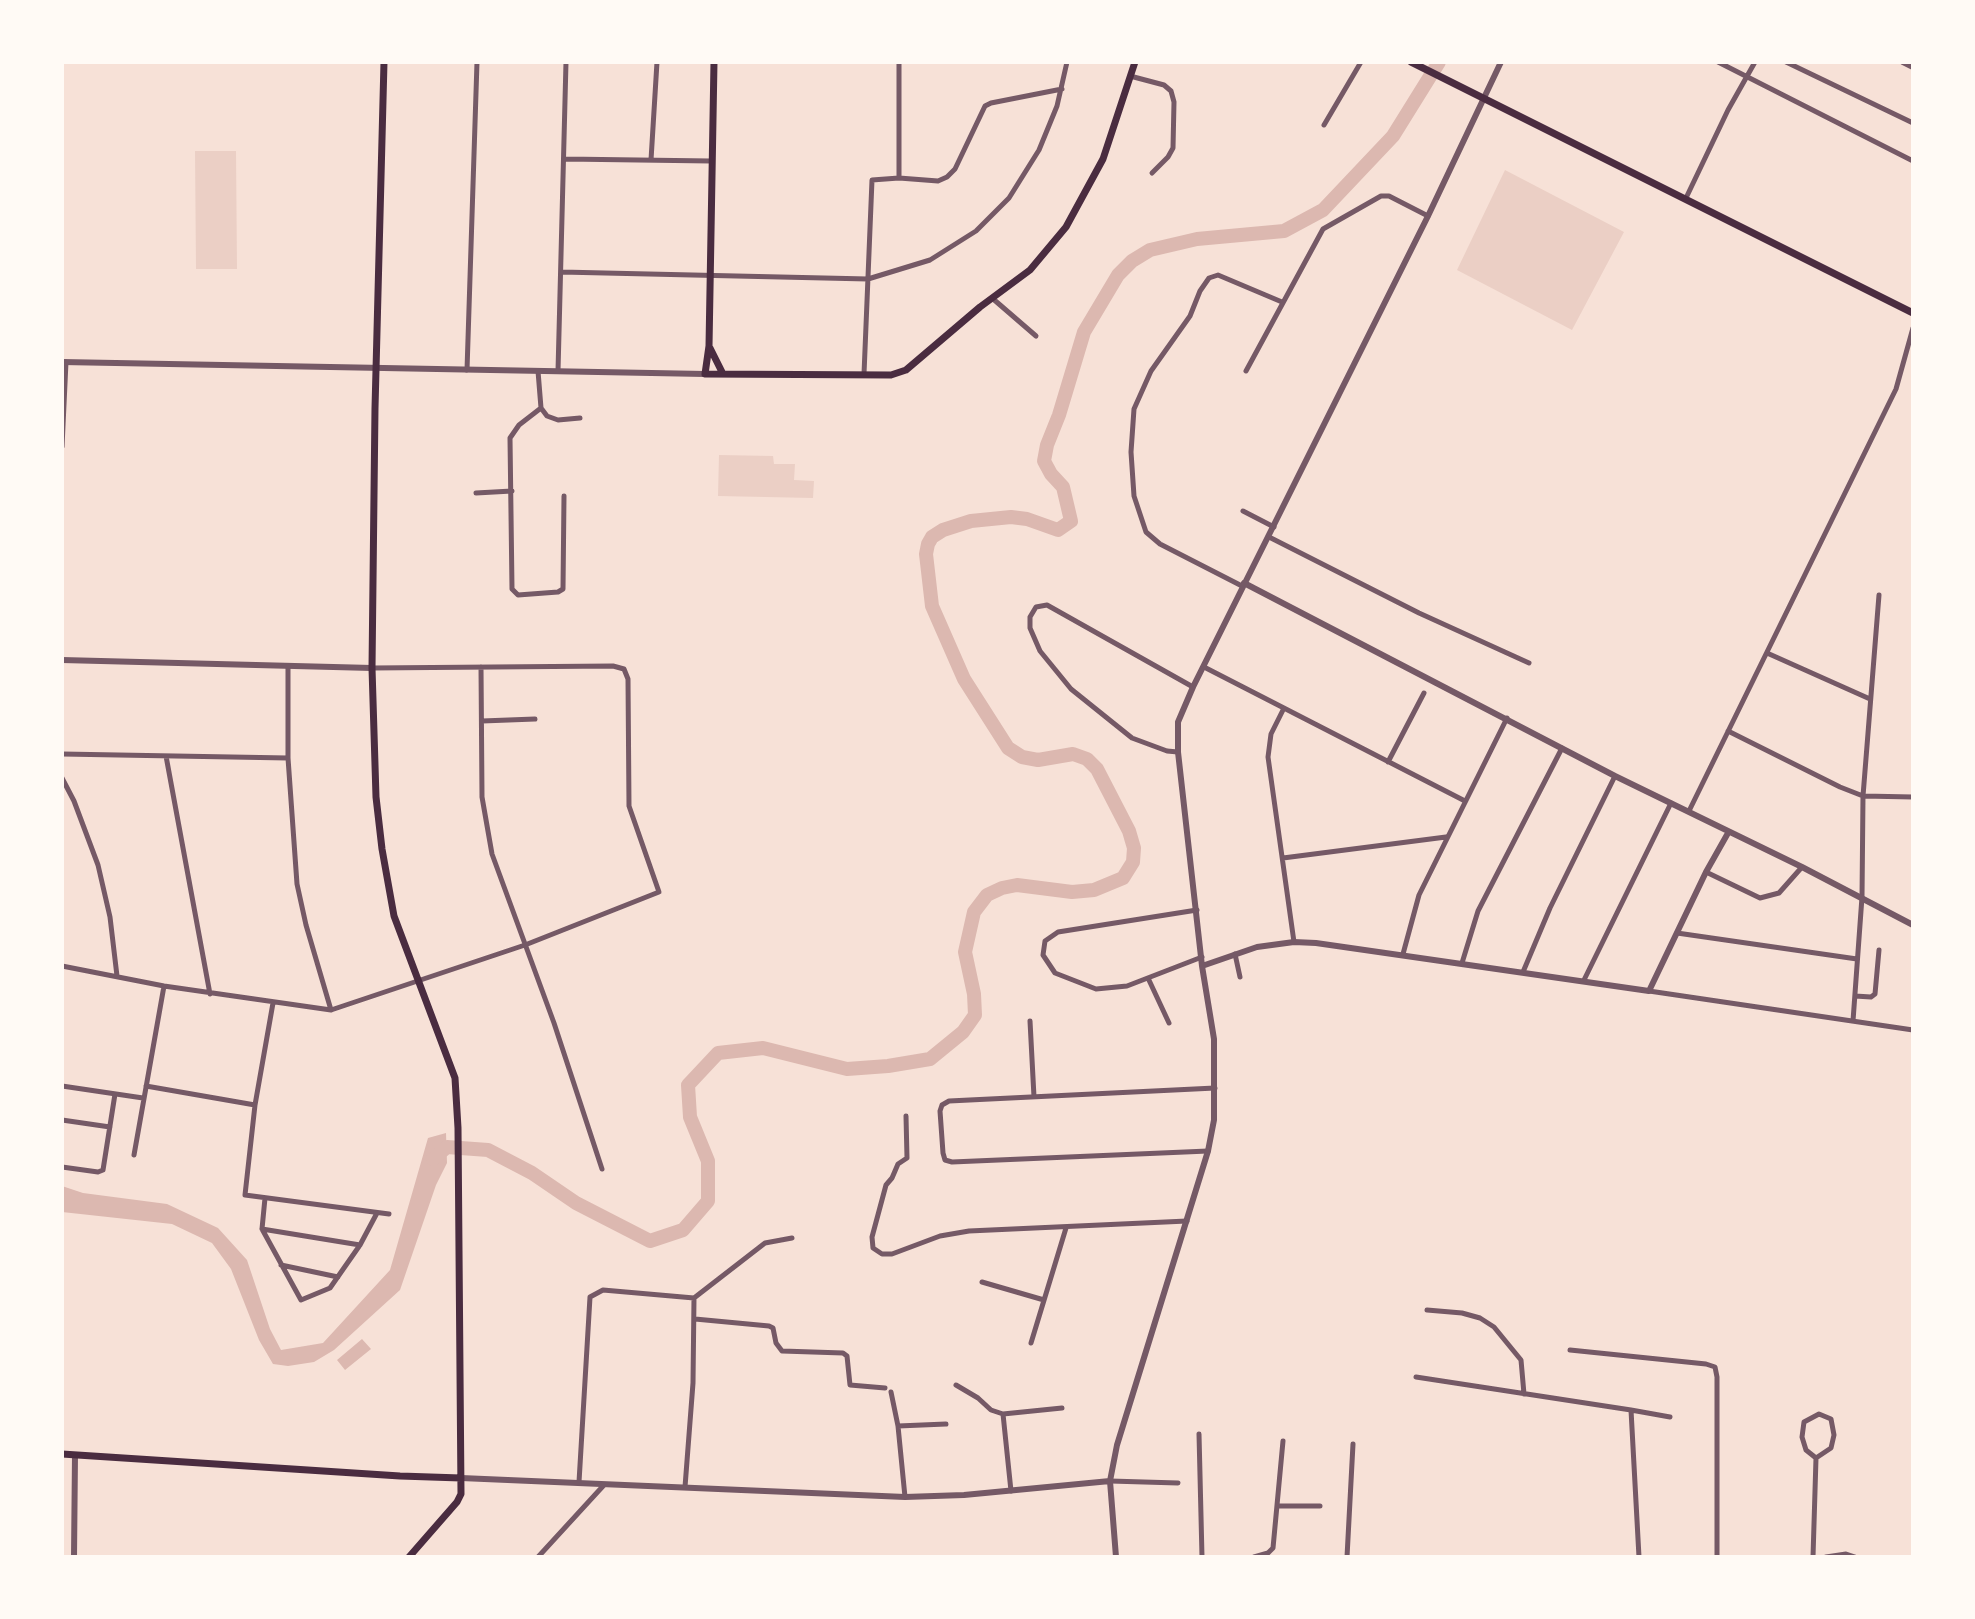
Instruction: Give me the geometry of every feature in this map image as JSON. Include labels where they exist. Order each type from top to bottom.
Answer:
[{"type":"main road","points":[[384,62],[372,668],[376,797],[394,916],[455,1078],[459,1183],[459,1498],[409,1557]]},
{"type":"main road","points":[[714,62],[709,346],[705,374],[899,374],[1030,270],[1066,227],[1103,159],[1135,62]]},
{"type":"main road","points":[[1411,62],[1913,313]]},
{"type":"main road","points":[[709,346],[723,374]]},
{"type":"main road","points":[[62,1454],[386,1476],[461,1478]]},
{"type":"street","points":[[467,370],[477,62]]},
{"type":"street","points":[[558,371],[566,62]]},
{"type":"street","points":[[651,160],[657,62]]},
{"type":"street","points":[[899,62],[899,178]]},
{"type":"street","points":[[561,272],[868,279],[930,260],[955,247],[994,215],[1009,198],[1039,150],[1062,89],[1067,62]]},
{"type":"street","points":[[1324,125],[1361,62]]},
{"type":"street","points":[[1116,1557],[1110,1481],[1132,1391],[1208,1151],[1216,1088],[1214,1039],[1202,966],[1178,752],[1178,722],[1501,62]]},
{"type":"street","points":[[1718,62],[1913,161]]},
{"type":"street","points":[[1686,198],[1755,62]]},
{"type":"street","points":[[1786,62],[1913,123]]},
{"type":"street","points":[[1903,62],[1913,67]]},
{"type":"street","points":[[1130,76],[1164,85],[1171,91],[1174,102],[1173,148],[1152,173]]},
{"type":"street","points":[[864,374],[872,180],[899,178],[938,181],[947,177],[955,169],[985,106],[1062,89]]},
{"type":"street","points":[[565,159],[711,161]]},
{"type":"street","points":[[1246,371],[1318,234],[1381,196],[1389,196],[1428,216]]},
{"type":"street","points":[[1282,302],[1218,275],[1209,278],[1190,316],[1151,371],[1134,409],[1131,452],[1134,496],[1146,532],[1160,544],[1913,925]]},
{"type":"street","points":[[992,298],[1036,336]]},
{"type":"street","points":[[1689,811],[1896,389],[1913,328]]},
{"type":"street","points":[[62,447],[64,362],[705,374]]},
{"type":"street","points":[[538,371],[541,408],[547,416],[558,420],[580,418]]},
{"type":"street","points":[[541,408],[519,425],[510,438],[512,589],[518,595],[563,589],[564,496]]},
{"type":"street","points":[[476,493],[512,491]]},
{"type":"street","points":[[1243,511],[1274,527]]},
{"type":"street","points":[[1269,537],[1419,613],[1529,663]]},
{"type":"street","points":[[1853,1021],[1862,897],[1863,796],[1879,595]]},
{"type":"street","points":[[1178,752],[1132,738],[1071,689],[1040,651],[1030,628],[1030,617],[1036,607],[1047,605],[1193,687]]},
{"type":"street","points":[[1767,653],[1870,699]]},
{"type":"street","points":[[62,660],[288,667],[613,666],[624,669],[628,679],[629,806],[659,892],[525,945],[331,1010],[210,994],[62,966]]},
{"type":"street","points":[[288,667],[288,758],[300,902],[331,1010]]},
{"type":"street","points":[[481,667],[482,797],[487,832],[499,875],[554,1023],[602,1169]]},
{"type":"street","points":[[1204,667],[1465,801]]},
{"type":"street","points":[[1388,762],[1424,693]]},
{"type":"street","points":[[1284,708],[1268,746],[1294,942]]},
{"type":"street","points":[[1403,954],[1419,895],[1507,718]]},
{"type":"street","points":[[482,721],[535,719]]},
{"type":"street","points":[[1728,731],[1863,796],[1913,797]]},
{"type":"street","points":[[1462,963],[1478,911],[1562,748]]},
{"type":"street","points":[[62,754],[288,758]]},
{"type":"street","points":[[166,756],[210,994]]},
{"type":"street","points":[[1523,972],[1550,908],[1615,776]]},
{"type":"street","points":[[62,778],[98,865],[110,917],[117,976]]},
{"type":"street","points":[[1584,980],[1671,803]]},
{"type":"street","points":[[1649,991],[1728,833]]},
{"type":"street","points":[[1283,858],[1446,837]]},
{"type":"street","points":[[1706,872],[1760,898],[1779,893],[1802,867]]},
{"type":"street","points":[[1198,910],[1058,932],[1050,936],[1043,946],[1043,955],[1055,973],[1096,989],[1117,988],[1202,957]]},
{"type":"street","points":[[1676,933],[1857,959]]},
{"type":"street","points":[[1202,966],[1235,953],[1294,942],[1403,954],[1913,1030]]},
{"type":"street","points":[[1855,996],[1871,997],[1875,994],[1879,950]]},
{"type":"street","points":[[1235,953],[1240,977]]},
{"type":"street","points":[[1148,978],[1169,1023]]},
{"type":"street","points":[[134,1155],[164,986]]},
{"type":"street","points":[[273,1003],[243,1191],[247,1196],[389,1214]]},
{"type":"street","points":[[1030,1021],[1034,1097]]},
{"type":"street","points":[[62,1086],[143,1098]]},
{"type":"street","points":[[146,1086],[255,1105]]},
{"type":"street","points":[[1208,1151],[952,1162],[945,1160],[940,1111],[942,1105],[949,1101],[1216,1088]]},
{"type":"street","points":[[62,1167],[103,1170],[115,1094]]},
{"type":"street","points":[[906,1116],[907,1155],[898,1164],[884,1190],[871,1243],[877,1251],[892,1254],[940,1236],[969,1231],[1187,1221]]},
{"type":"street","points":[[62,1120],[110,1127]]},
{"type":"street","points":[[265,1198],[262,1229],[301,1300],[326,1291],[360,1245],[377,1213]]},
{"type":"street","points":[[1031,1343],[1066,1228]]},
{"type":"street","points":[[262,1229],[360,1245]]},
{"type":"street","points":[[579,1482],[590,1297],[603,1290],[694,1298],[765,1243],[792,1238]]},
{"type":"street","points":[[280,1265],[338,1277]]},
{"type":"street","points":[[982,1282],[1044,1300]]},
{"type":"street","points":[[685,1487],[693,1383],[694,1298]]},
{"type":"street","points":[[1427,1310],[1462,1313],[1480,1318],[1494,1327],[1521,1360],[1524,1394]]},
{"type":"street","points":[[695,1319],[769,1326],[773,1328],[776,1343],[782,1351],[843,1353],[847,1356],[850,1385],[888,1390],[898,1426],[905,1497]]},
{"type":"street","points":[[1570,1350],[1715,1367],[1717,1557]]},
{"type":"street","points":[[1416,1377],[1670,1417]]},
{"type":"street","points":[[956,1385],[991,1410],[1003,1414],[1062,1408]]},
{"type":"street","points":[[1631,1410],[1639,1557]]},
{"type":"street","points":[[1003,1414],[1011,1491]]},
{"type":"street","points":[[1819,1414],[1831,1419],[1834,1435],[1831,1448],[1816,1458],[1806,1450],[1802,1429],[1804,1422],[1819,1414]]},
{"type":"street","points":[[898,1426],[946,1424]]},
{"type":"street","points":[[1199,1434],[1202,1557]]},
{"type":"street","points":[[1254,1557],[1273,1548],[1283,1441]]},
{"type":"street","points":[[1347,1557],[1353,1444]]},
{"type":"street","points":[[74,1557],[75,1455]]},
{"type":"street","points":[[1813,1557],[1816,1458]]},
{"type":"street","points":[[461,1478],[905,1497],[1110,1481],[1178,1483]]},
{"type":"street","points":[[538,1557],[604,1485]]},
{"type":"street","points":[[1277,1506],[1320,1506]]},
{"type":"street","points":[[1826,1557],[1846,1554],[1855,1557]]},
{"type":"shaded area","points":[[195,151],[236,151],[237,269],[196,269]]},
{"type":"shaded area","points":[[1505,170],[1624,232],[1572,330],[1457,270]]},
{"type":"shaded area","points":[[719,455],[773,456],[774,464],[795,464],[794,480],[814,481],[813,498],[718,496]]},
{"type":"shaded area","points":[[446,1133],[447,1163],[436,1185],[400,1290],[334,1350],[314,1362],[288,1366],[273,1364],[259,1340],[231,1269],[212,1243],[172,1224],[62,1212],[62,1186],[83,1193],[167,1204],[218,1228],[247,1260],[270,1329],[281,1350],[323,1343],[390,1270],[428,1138]]},
{"type":"shaded area","points":[[362,1339],[371,1349],[345,1370],[337,1360]]},
{"type":"waterway","points":[[433,1159],[447,1147],[488,1150],[532,1173],[576,1203],[650,1241],[683,1230],[708,1201],[708,1161],[690,1117],[688,1085],[718,1053],[763,1048],[847,1069],[930,1059],[963,1032],[975,1015],[965,952],[974,912],[987,895],[1017,885],[1072,892],[1094,890],[1123,878],[1133,862],[1134,848],[1129,831],[1097,769],[1087,759],[1073,754],[1038,760],[1022,757],[1008,748],[964,679],[932,606],[926,554],[928,544],[943,530],[971,521],[1011,517],[1058,530],[1071,521],[1063,487],[1044,461],[1047,445],[1084,332],[1118,275],[1132,261],[1150,250],[1197,239],[1284,231],[1323,210],[1393,136],[1439,62]]}]
